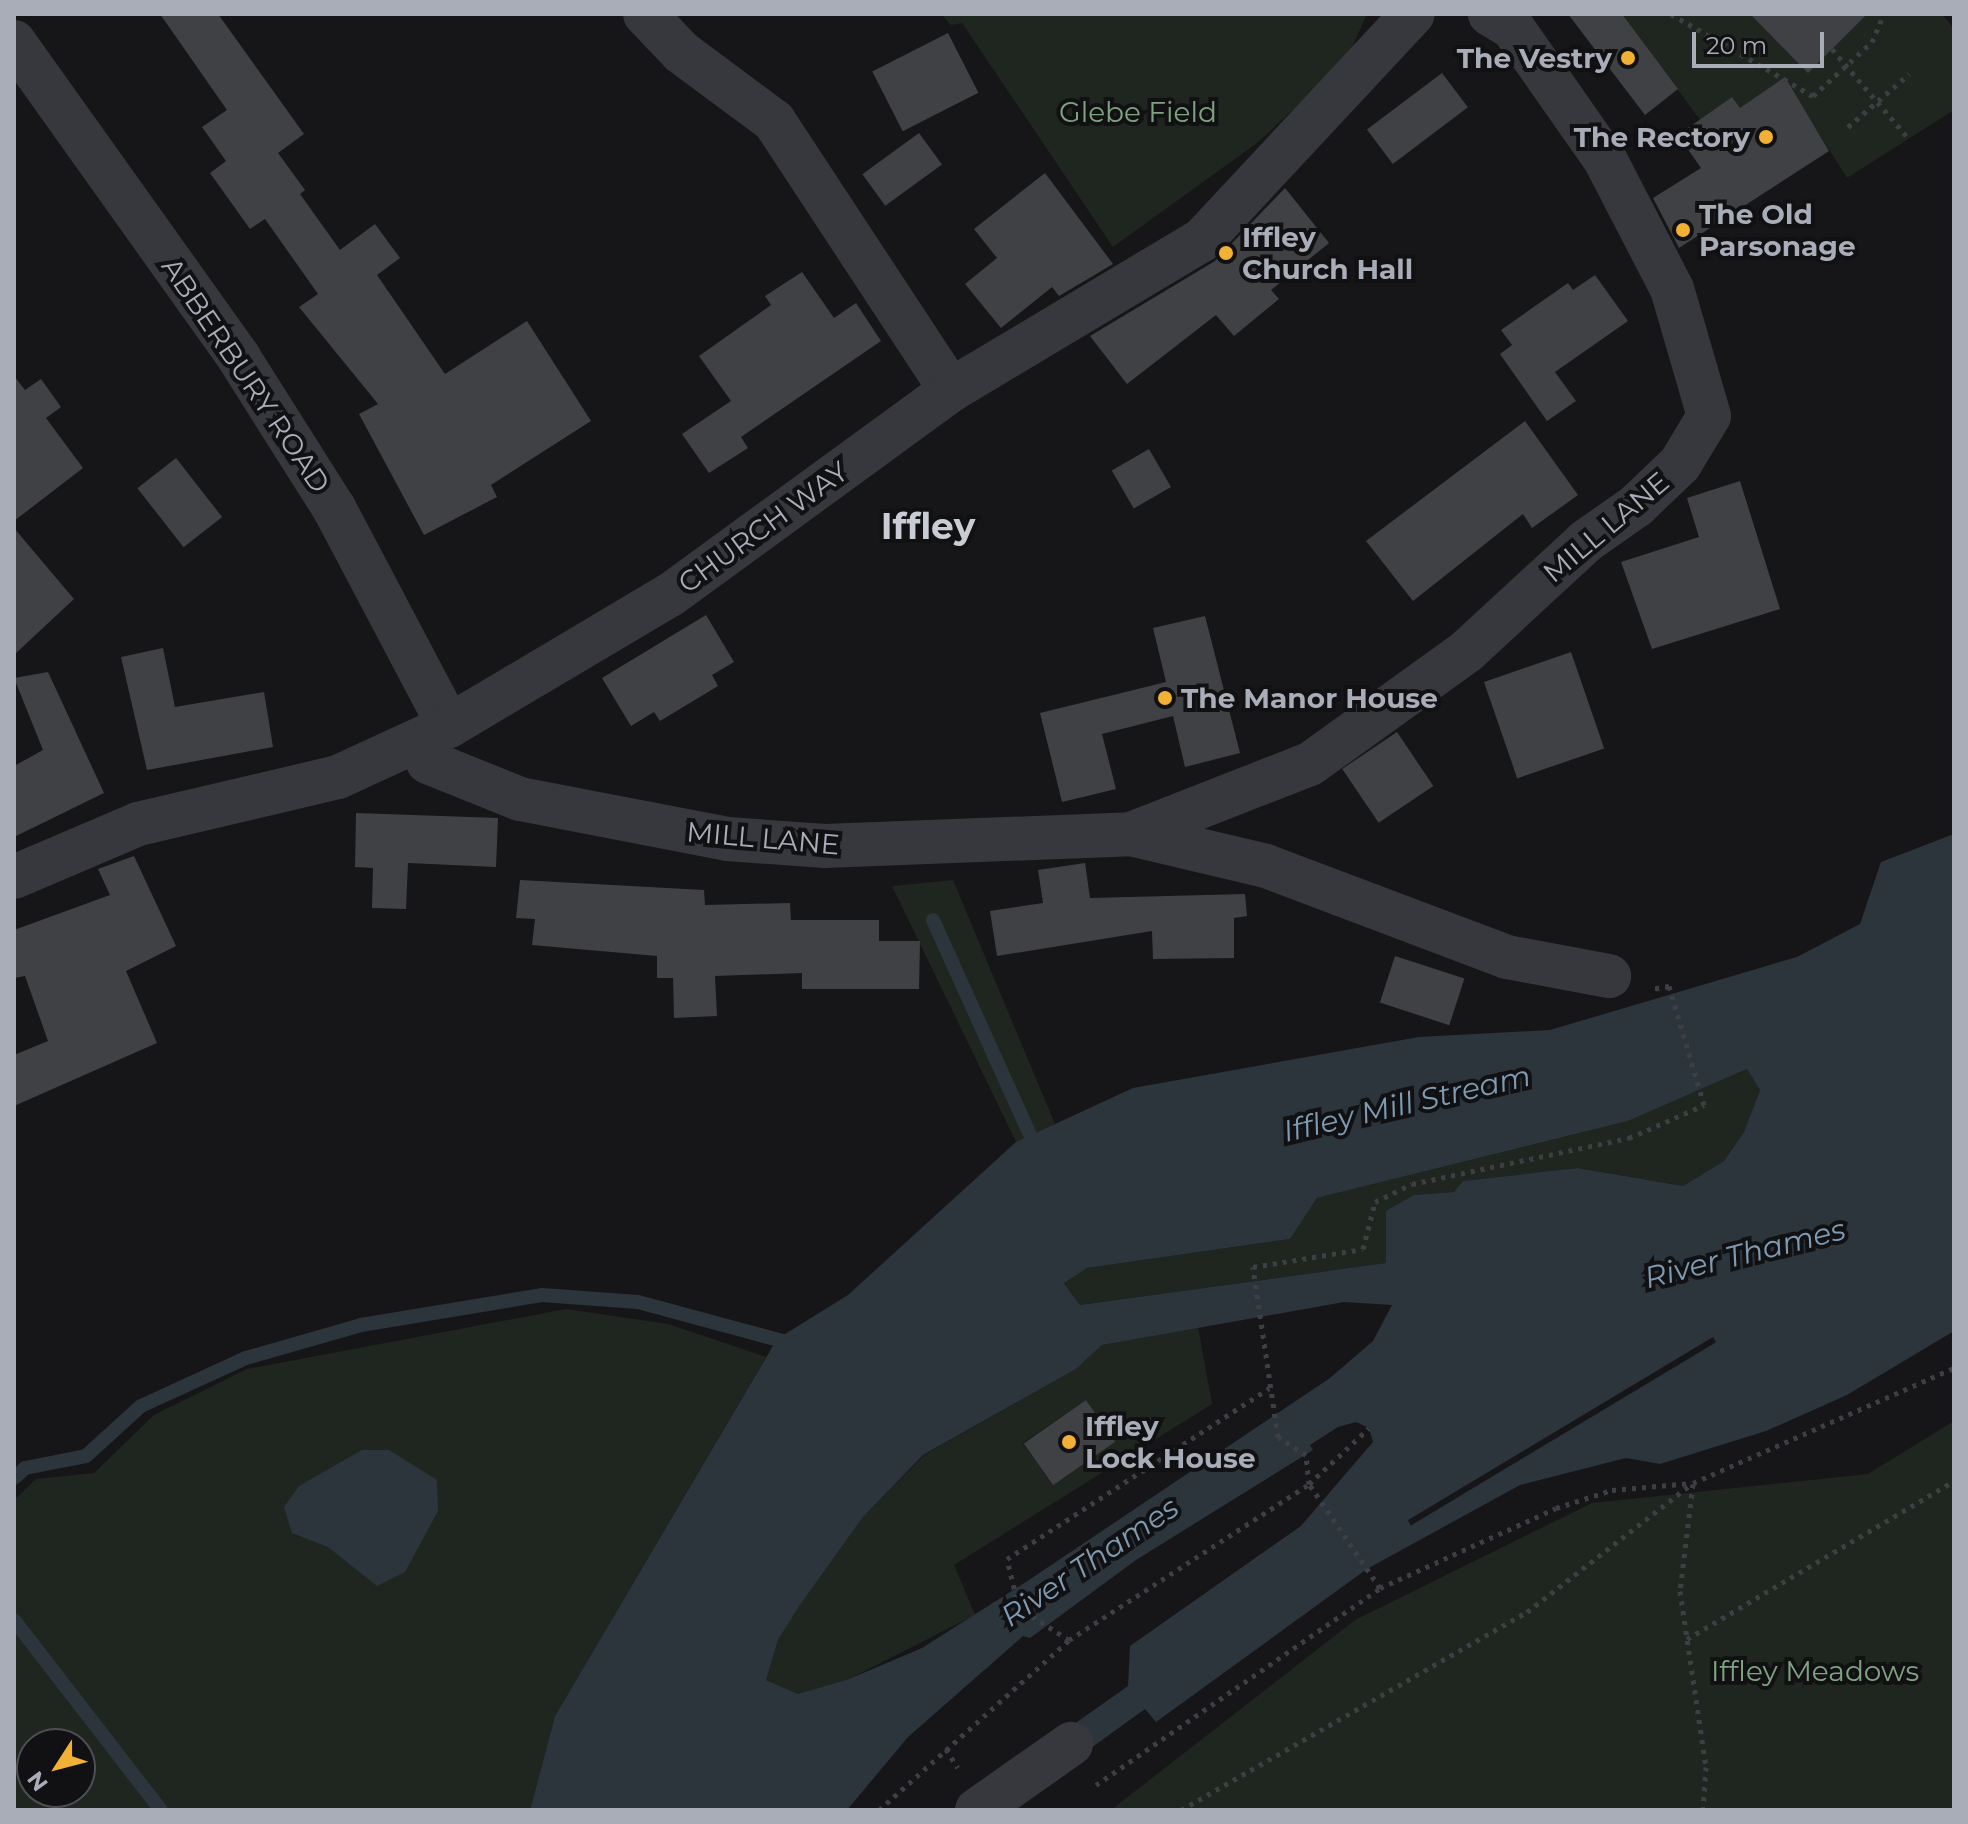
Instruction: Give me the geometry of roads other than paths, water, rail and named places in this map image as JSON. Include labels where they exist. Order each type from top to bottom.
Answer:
[{"type":"street","points":[[645,14],[681,52],[774,121],[951,390]]},
{"type":"street","name":"CHURCH WAY","points":[[14,877],[138,824],[338,777],[434,734],[670,595],[951,390],[1202,240],[1413,14]]},
{"type":"street","name":"MILL LANE","points":[[1131,834],[1310,764],[1334,748],[1467,651],[1586,541],[1636,506],[1699,439],[1709,416],[1706,389],[1672,289],[1606,161],[1513,28],[1490,14]]},
{"type":"street","name":"ABBERBURY ROAD","points":[[14,42],[247,370],[334,508],[434,734]]},
{"type":"street","name":"MILL LANE","points":[[434,734],[428,762],[520,799],[727,839],[825,846],[1131,834],[1266,866],[1507,957],[1609,976]]},
{"type":"street","points":[[977,1810],[1071,1744]]},
{"type":"water","points":[[1954,834],[1954,1331],[1847,1395],[1766,1431],[1660,1464],[1626,1458],[1520,1485],[1367,1569],[1156,1722],[1145,1709],[1080,1756],[1063,1732],[1128,1686],[1130,1646],[1301,1526],[1373,1442],[1369,1428],[1356,1422],[1338,1427],[1310,1445],[1313,1450],[1136,1560],[1030,1638],[1023,1636],[908,1737],[847,1810],[530,1810],[555,1716],[777,1339],[848,1295],[1016,1142],[1133,1088],[1419,1037],[1550,1030],[1797,957],[1860,924],[1881,862]],"holes":[[[1747,1069],[1760,1090],[1744,1132],[1724,1161],[1683,1186],[1578,1168],[1463,1181],[1454,1192],[1414,1195],[1386,1211],[1386,1263],[1080,1305],[1064,1283],[1087,1268],[1290,1239],[1317,1198],[1628,1121]],[[1344,1302],[1392,1305],[1373,1341],[1330,1378],[1026,1582],[922,1648],[849,1679],[798,1694],[766,1680],[778,1640],[800,1605],[863,1517],[923,1455],[1076,1369],[1102,1345]]]},
{"type":"water","points":[[362,1450],[389,1450],[437,1480],[438,1511],[405,1572],[377,1586],[328,1547],[292,1533],[284,1507],[299,1486]]},
{"type":"waterway","points":[[933,920],[1038,1153]]},
{"type":"waterway","points":[[14,1478],[25,1468],[86,1456],[141,1406],[246,1358],[361,1325],[542,1295],[638,1302],[794,1344]]},
{"type":"waterway","points":[[14,1620],[161,1810]]},
{"type":"place","name":"The Vestry","points":[[1628,58]]},
{"type":"place","name":"The Rectory","points":[[1766,137]]},
{"type":"place","name":"The Old Parsonage","points":[[1683,230]]},
{"type":"place","name":"Iffley Church Hall","points":[[1226,253]]},
{"type":"place","name":"The Manor House","points":[[1165,698]]},
{"type":"place","name":"Iffley Lock House","points":[[1069,1442]]},
{"type":"district","name":"Iffley","points":[[928,527]]},
{"type":"park label","name":"Glebe Field","points":[[1138,112]]},
{"type":"park label","name":"Iffley Meadows","points":[[1815,1671]]},
{"type":"water label","name":"Iffley Mill Stream","points":[[1407,1104]]},
{"type":"water label","name":"River Thames","points":[[1745,1254]]},
{"type":"water label","name":"River Thames","points":[[1090,1562]]}]
